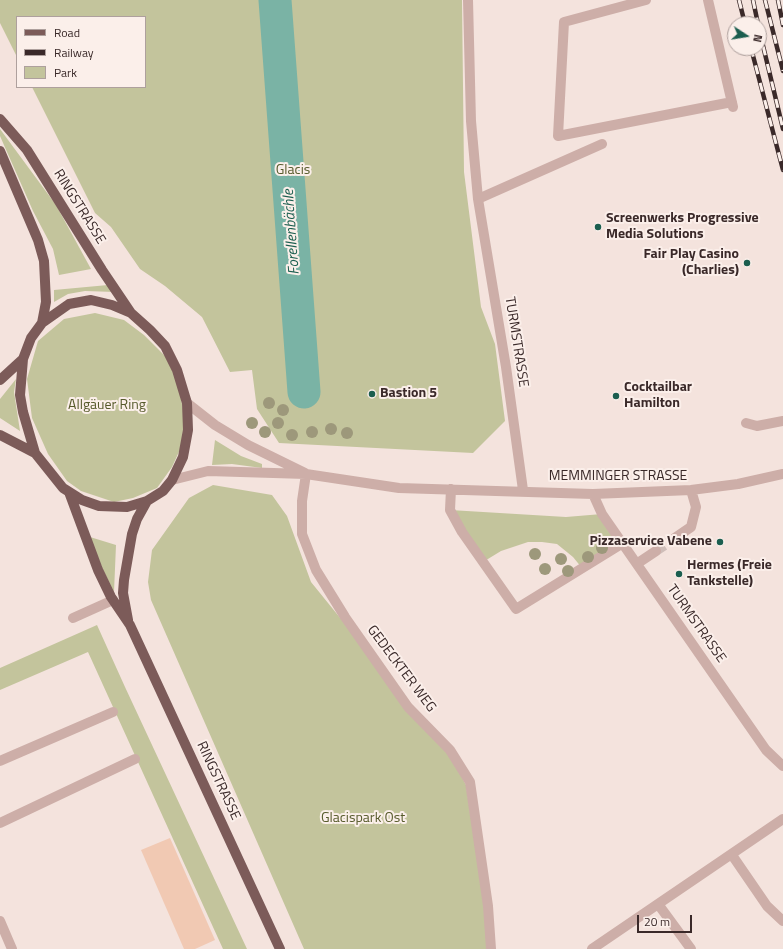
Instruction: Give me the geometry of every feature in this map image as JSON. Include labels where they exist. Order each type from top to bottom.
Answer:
[{"type":"main road","name":"RINGSTRASSE","points":[[0,119],[27,150],[131,313]]},
{"type":"main road","points":[[0,151],[38,240],[44,262],[46,302],[42,323]]},
{"type":"main road","points":[[91,300],[112,304],[131,313],[165,346],[177,370],[187,403],[188,430],[183,457],[172,480],[163,490],[147,501],[127,507],[113,508],[99,506],[82,500],[69,492],[51,475],[35,453],[22,412],[20,395],[22,359],[31,338],[42,323],[70,304],[91,300]]},
{"type":"main road","points":[[0,380],[22,359]]},
{"type":"main road","points":[[0,435],[35,453]]},
{"type":"main road","name":"RINGSTRASSE","points":[[69,492],[98,570],[113,600],[130,625],[280,949]]},
{"type":"main road","name":"RINGSTRASSE","points":[[130,625],[123,593],[124,580],[132,534],[137,519],[147,501]]},
{"type":"street","name":"TURMSTRASSE","points":[[468,0],[471,121],[478,199],[506,367],[523,490]]},
{"type":"street","points":[[646,0],[564,22],[558,136],[733,106],[708,0]]},
{"type":"street","points":[[478,199],[602,144]]},
{"type":"street","name":"MEMMINGER STRASSE","points":[[187,403],[215,424],[248,445],[306,474]]},
{"type":"street","points":[[746,423],[757,426],[783,421]]},
{"type":"street","name":"MEMMINGER STRASSE","points":[[172,480],[208,472],[306,474],[399,488],[523,490],[594,494],[691,490],[738,484],[783,474]]},
{"type":"street","name":"GEDECKTER WEG","points":[[306,474],[302,501],[302,534],[316,570],[345,617],[408,706],[450,750],[470,782],[488,906],[491,949]]},
{"type":"street","points":[[451,489],[450,510],[516,609],[623,543]]},
{"type":"street","points":[[672,540],[691,527],[696,507],[691,490]]},
{"type":"street","name":"TURMSTRASSE","points":[[594,494],[602,514],[638,563],[766,750],[783,766]]},
{"type":"street","points":[[638,563],[656,551]]},
{"type":"street","points":[[74,618],[113,600]]},
{"type":"street","points":[[0,761],[113,712]]},
{"type":"street","points":[[0,823],[135,759]]},
{"type":"street","points":[[593,949],[783,819]]},
{"type":"street","points":[[732,855],[767,906],[783,921]]},
{"type":"street","points":[[658,904],[691,949]]},
{"type":"street","points":[[0,921],[12,949]]},
{"type":"green space","name":"Glacis","points":[[0,0],[462,0],[464,172],[481,307],[495,344],[505,421],[473,453],[279,443],[257,409],[252,370],[230,372],[202,317],[165,286],[140,269],[111,227],[95,213],[32,88],[146,88],[146,16],[16,16],[16,55],[0,23]]},
{"type":"green space","points":[[0,129],[56,205],[91,269],[59,275],[53,249],[33,211],[0,136]]},
{"type":"green space","points":[[108,285],[115,292],[85,291],[68,294],[54,302],[54,290]]},
{"type":"green space","name":"Allgäuer Ring","points":[[95,313],[124,320],[144,335],[166,357],[178,383],[184,415],[182,445],[172,467],[157,488],[133,498],[114,502],[81,491],[67,481],[48,454],[32,418],[27,379],[38,341],[64,319]]},
{"type":"green space","points":[[16,379],[14,392],[20,431],[0,418],[0,399]]},
{"type":"green space","points":[[215,440],[241,456],[262,464],[262,468],[232,464],[212,465]]},
{"type":"green space","name":"Glacispark Ost","points":[[213,485],[272,495],[287,516],[311,582],[448,751],[466,785],[484,906],[487,949],[304,949],[151,600],[148,582],[152,550],[189,498]]},
{"type":"green space","points":[[450,510],[566,517],[602,514],[623,543],[582,568],[573,557],[557,544],[542,542],[528,542],[501,551],[483,562]]},
{"type":"green space","points":[[90,537],[116,545],[114,592],[103,570]]},
{"type":"green space","points":[[97,625],[247,949],[223,949],[88,652],[0,690],[0,668]]},
{"type":"sand","points":[[170,838],[215,940],[195,949],[184,949],[141,850]]},
{"type":"waterway","name":"Forellenbächle","points":[[275,0],[304,392]]},
{"type":"tunnel","points":[[656,551],[672,540]]},
{"type":"railway","points":[[739,0],[743,16]]},
{"type":"railway","points":[[753,0],[756,16]]},
{"type":"railway","points":[[765,0],[783,71]]},
{"type":"railway","points":[[778,0],[783,25]]},
{"type":"railway","points":[[753,56],[783,170]]},
{"type":"railway","points":[[765,56],[783,129]]},
{"type":"place","name":"Screenwerks Progressive Media Solutions","points":[[598,227]]},
{"type":"place","name":"Fair Play Casino (Charlies)","points":[[747,263]]},
{"type":"place","name":"Bastion 5","points":[[372,394]]},
{"type":"place","name":"Cocktailbar Hamilton","points":[[616,396]]},
{"type":"place","name":"Pizzaservice Vabene","points":[[720,542]]},
{"type":"place","name":"Hermes (Freie Tankstelle)","points":[[679,574]]}]
